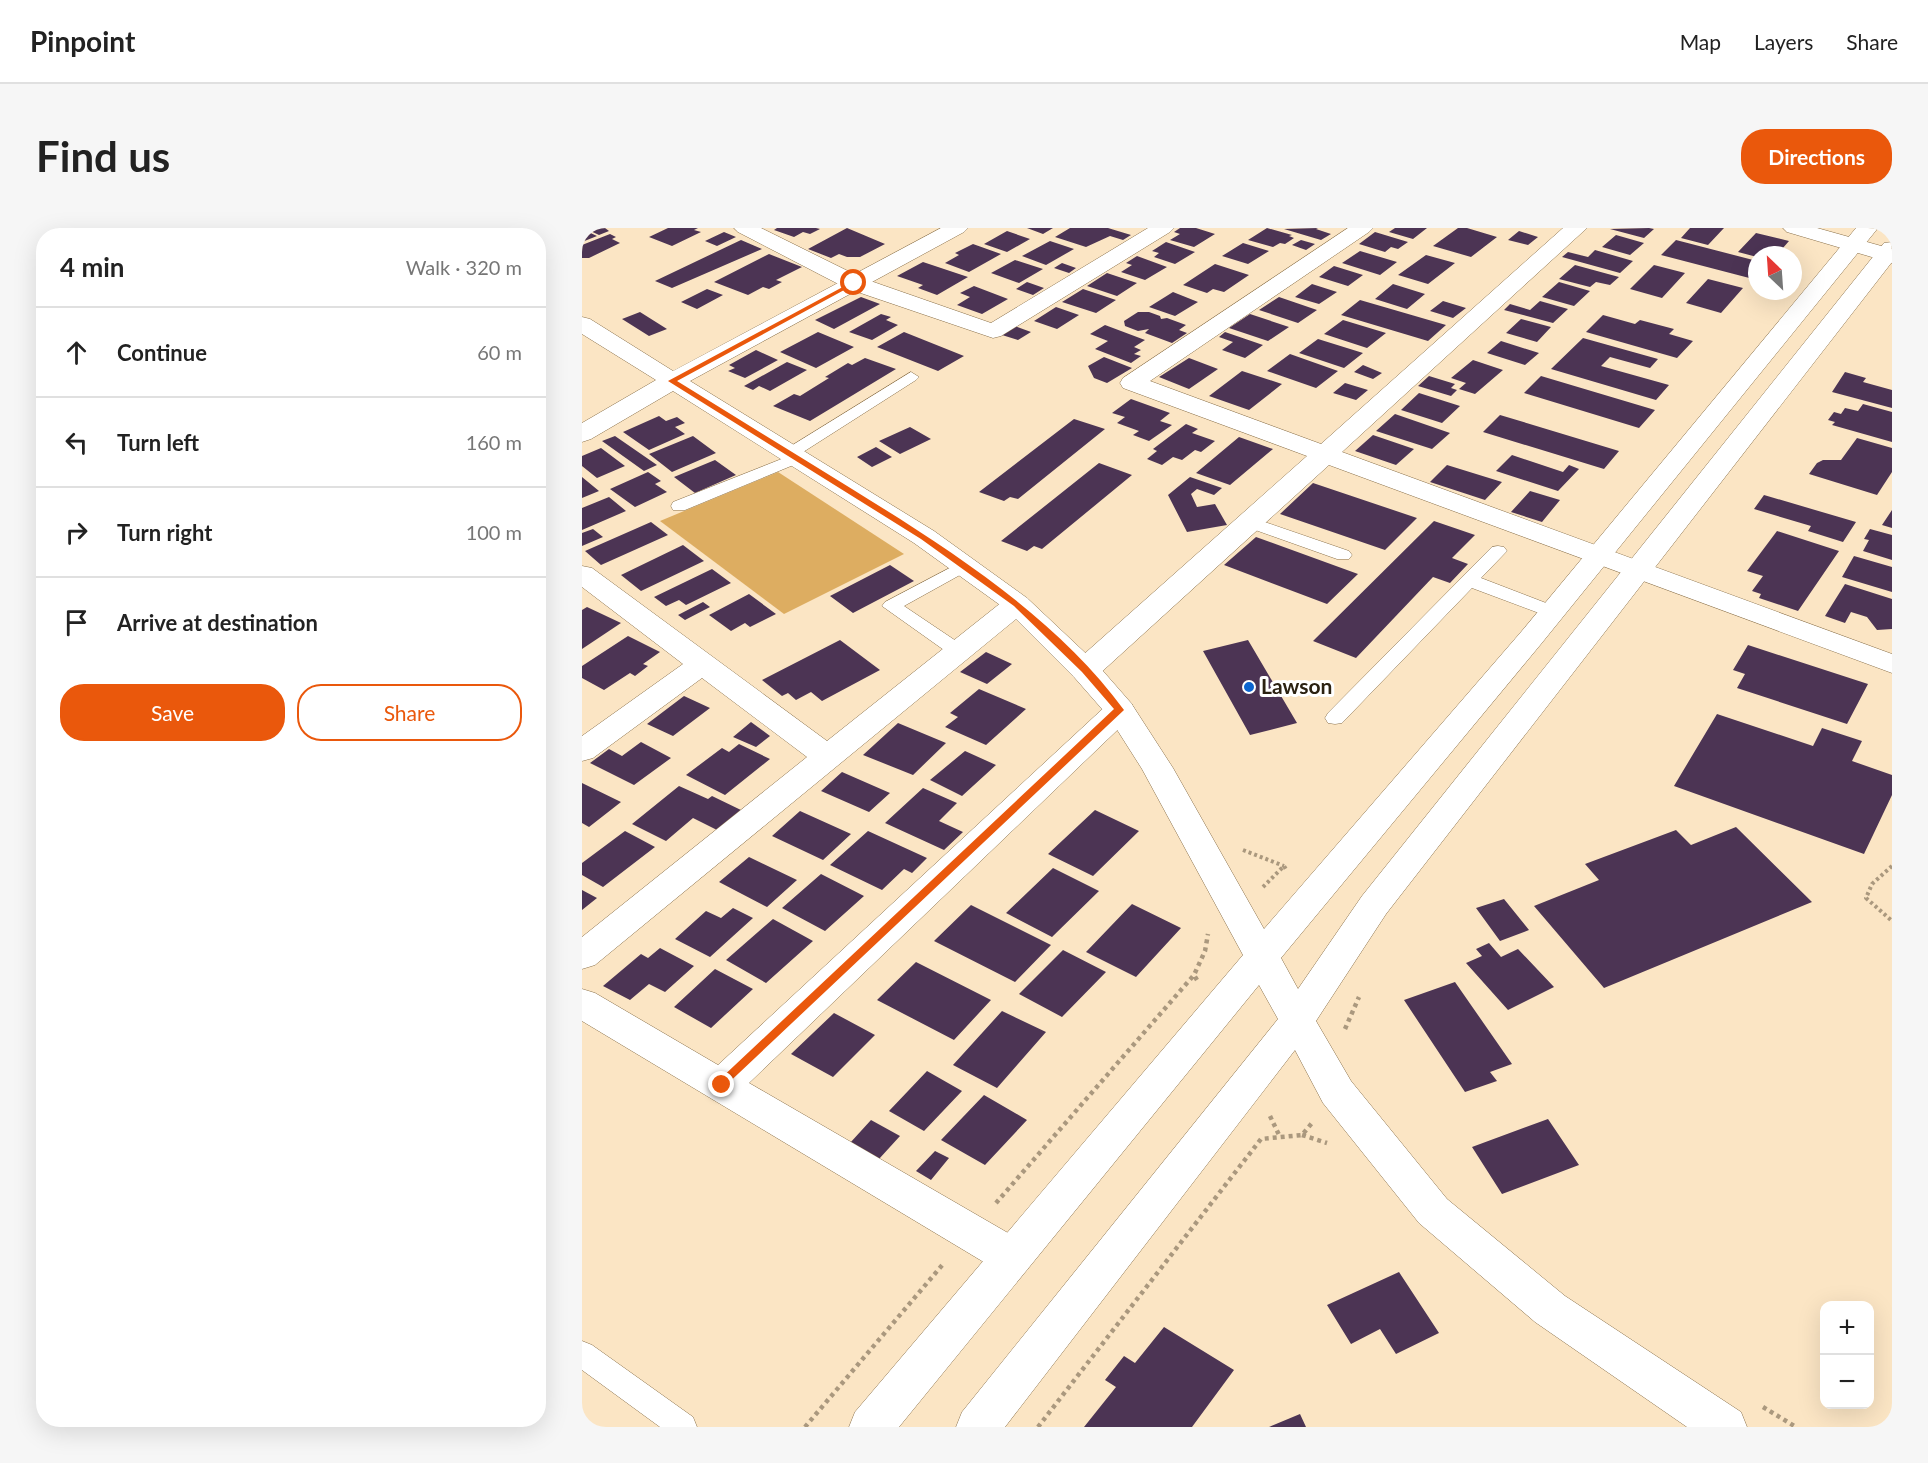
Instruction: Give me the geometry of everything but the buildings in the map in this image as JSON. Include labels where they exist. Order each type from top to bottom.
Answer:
[{"type":"street","points":[[746,228],[854,283],[993,330],[1163,228]]},
{"type":"street","points":[[582,434],[672,381],[957,228]]},
{"type":"street","points":[[1362,228],[1132,383],[1892,663]]},
{"type":"street","points":[[1085,670],[1576,228]]},
{"type":"street","points":[[978,1427],[1296,1023],[1374,905],[1890,253],[1860,236],[1794,228]]},
{"type":"street","points":[[871,1427],[1262,956],[1553,612],[1860,236]]},
{"type":"street","points":[[582,324],[924,537],[1017,604],[1085,670],[1120,710],[1156,768],[1336,1092],[1433,1211],[1550,1309],[1725,1427]]},
{"type":"street","points":[[584,579],[828,757]]},
{"type":"street","points":[[582,956],[1017,604]]},
{"type":"street","points":[[582,751],[702,664]]},
{"type":"street","points":[[722,1085],[1120,710]]},
{"type":"street","points":[[582,1003],[1012,1257]]},
{"type":"lane","points":[[679,507],[793,456],[911,377]]},
{"type":"lane","points":[[1250,522],[1343,555]]},
{"type":"lane","points":[[1335,718],[1498,551]]},
{"type":"lane","points":[[958,651],[891,606],[963,566]]},
{"type":"lane","points":[[1469,580],[1553,612]]},
{"type":"lane","points":[[582,1354],[683,1427]]},
{"type":"path","points":[[1892,866],[1872,882],[1866,898],[1892,921]]},
{"type":"path","points":[[805,1427],[1194,975]]},
{"type":"path","points":[[1038,1427],[1261,1139],[1302,1135],[1336,1092]]},
{"type":"path","points":[[1758,1405],[1796,1427]]},
{"type":"shaded area","points":[[778,472],[904,554],[784,614],[660,521]]},
{"type":"place","name":"Lawson","points":[[1249,687]]},
{"type":"route","points":[[722,1085],[1120,710],[1085,670],[1017,604],[924,537],[672,381],[854,283]]}]
